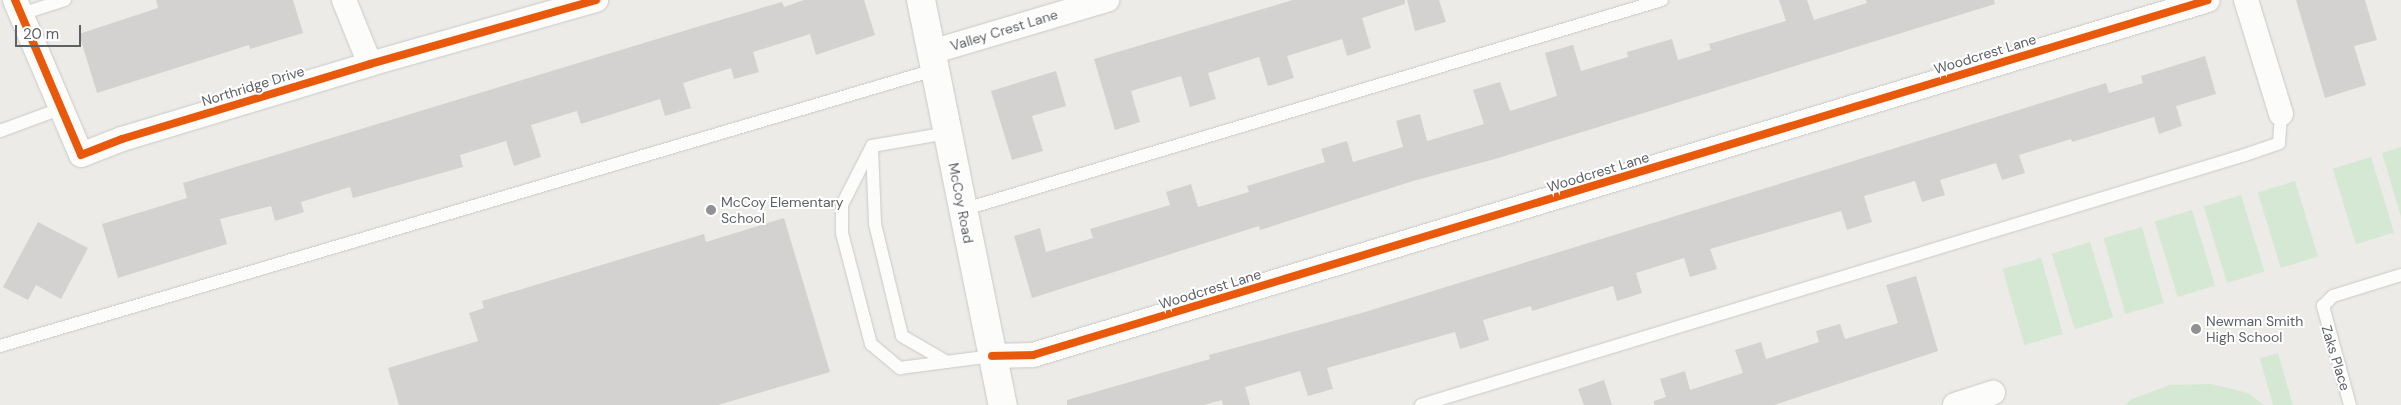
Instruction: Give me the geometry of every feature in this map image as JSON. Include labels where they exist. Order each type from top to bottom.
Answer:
[{"type":"street","points":[[344,0],[370,64]]},
{"type":"street","name":"Northridge Drive","points":[[18,7],[63,108],[81,155],[122,139],[370,64],[596,0]]},
{"type":"street","name":"McCoy Road","points":[[921,0],[1003,405]]},
{"type":"street","name":"Valley Crest Lane","points":[[932,61],[1107,0]]},
{"type":"street","name":"Woodcrest Lane","points":[[992,356],[1032,355],[2208,0]]},
{"type":"street","points":[[2246,0],[2281,114]]},
{"type":"street","points":[[1955,405],[1994,399]]},
{"type":"lane","points":[[18,7],[65,0]]},
{"type":"lane","points":[[962,210],[1662,0]]},
{"type":"lane","points":[[0,346],[932,61]]},
{"type":"lane","points":[[0,131],[63,108]]},
{"type":"lane","points":[[1421,405],[2245,155],[2279,143],[2281,114]]},
{"type":"lane","points":[[872,146],[947,133]]},
{"type":"lane","points":[[872,146],[875,224],[902,336],[947,362]]},
{"type":"lane","points":[[872,146],[842,205],[842,233],[871,344],[900,368],[992,356]]},
{"type":"lane","name":"Zaks Place","points":[[2350,405],[2323,306],[2333,296],[2401,275]]},
{"type":"green space","points":[[2401,147],[2401,217],[2382,153]]},
{"type":"green space","points":[[2371,157],[2394,233],[2356,244],[2333,169]]},
{"type":"green space","points":[[2295,181],[2318,257],[2281,268],[2258,192]]},
{"type":"green space","points":[[2241,195],[2264,272],[2227,283],[2204,206]]},
{"type":"green space","points":[[2192,210],[2215,286],[2178,297],[2155,221]]},
{"type":"green space","points":[[2142,227],[2164,303],[2125,314],[2104,238]]},
{"type":"green space","points":[[2090,242],[2113,318],[2075,329],[2052,254]]},
{"type":"green space","points":[[2041,258],[2063,334],[2024,345],[2003,269]]},
{"type":"green space","points":[[2278,353],[2293,405],[2273,405],[2260,358]]},
{"type":"green space","points":[[2211,384],[2248,393],[2264,405],[2125,405],[2132,399],[2170,385]]},
{"type":"building","points":[[156,0],[293,0],[303,33],[250,49],[249,45],[97,93],[79,34],[158,8]]},
{"type":"building","points":[[804,0],[864,0],[875,35],[816,55],[810,34],[753,52],[759,72],[734,79],[731,68],[683,83],[691,108],[665,116],[660,99],[581,124],[577,111],[531,125],[541,157],[514,166],[506,141],[460,155],[463,167],[353,198],[350,187],[301,202],[304,212],[275,221],[271,206],[220,219],[227,244],[118,278],[102,224],[187,198],[183,183],[700,26],[782,2],[784,7]]},
{"type":"building","points":[[1293,0],[1405,0],[1405,4],[1362,18],[1371,48],[1347,56],[1342,39],[1287,56],[1294,78],[1268,86],[1259,57],[1208,73],[1216,99],[1190,107],[1181,76],[1131,91],[1140,122],[1115,130],[1094,59]]},
{"type":"building","points":[[1407,0],[1439,0],[1446,22],[1415,31]]},
{"type":"building","points":[[1779,0],[1807,0],[1814,20],[1867,3],[1866,0],[1994,0],[1995,4],[1495,159],[1413,181],[1260,230],[1259,226],[1032,298],[1014,236],[1040,228],[1046,252],[1093,238],[1090,229],[1170,205],[1166,192],[1191,184],[1198,207],[1249,192],[1247,186],[1325,162],[1321,149],[1347,141],[1353,162],[1403,147],[1396,121],[1420,114],[1427,141],[1484,124],[1473,90],[1500,82],[1510,111],[1557,96],[1545,53],[1573,45],[1581,71],[1628,57],[1627,52],[1672,39],[1678,60],[1711,50],[1709,44],[1786,21]]},
{"type":"building","points":[[2296,0],[2365,0],[2377,40],[2354,46],[2366,85],[2325,98]]},
{"type":"building","points":[[2205,56],[2216,94],[2176,106],[2182,126],[2159,134],[2154,117],[2072,142],[2071,139],[2019,155],[2025,173],[2002,180],[1996,163],[1940,180],[1945,195],[1922,202],[1915,181],[1864,196],[1872,222],[1847,230],[1841,211],[1710,249],[1717,269],[1690,277],[1684,258],[1636,273],[1642,293],[1617,301],[1613,286],[1532,311],[1531,306],[1483,320],[1489,340],[1460,349],[1455,332],[1327,368],[1333,389],[1308,396],[1300,371],[1245,387],[1250,405],[1223,405],[1222,400],[1204,405],[1067,405],[1067,400],[1210,359],[1209,355],[1365,312],[2106,83],[2109,93],[2143,83],[2141,76]]},
{"type":"building","points":[[1056,71],[1066,106],[1032,116],[1043,151],[1012,160],[991,91]]},
{"type":"building","points":[[784,218],[830,372],[718,405],[399,405],[388,368],[478,341],[469,313],[484,308],[482,301],[704,234],[706,242]]},
{"type":"building","points":[[38,222],[88,248],[61,299],[36,285],[28,300],[3,287]]},
{"type":"building","points":[[1916,276],[1938,351],[1774,405],[1654,405],[1654,401],[1666,397],[1660,379],[1685,371],[1690,390],[1743,373],[1735,350],[1761,342],[1766,359],[1819,342],[1816,331],[1840,324],[1845,339],[1898,323],[1886,285]]},
{"type":"building","points":[[1604,380],[1612,405],[1584,405],[1578,389]]},
{"type":"cycle path","points":[[15,0],[81,155],[122,139],[370,64],[596,0]]},
{"type":"cycle path","points":[[992,356],[1033,355],[2208,0]]},
{"type":"place","name":"McCoy Elementary School","points":[[711,210]]},
{"type":"place","name":"Newman Smith High School","points":[[2196,329]]}]
